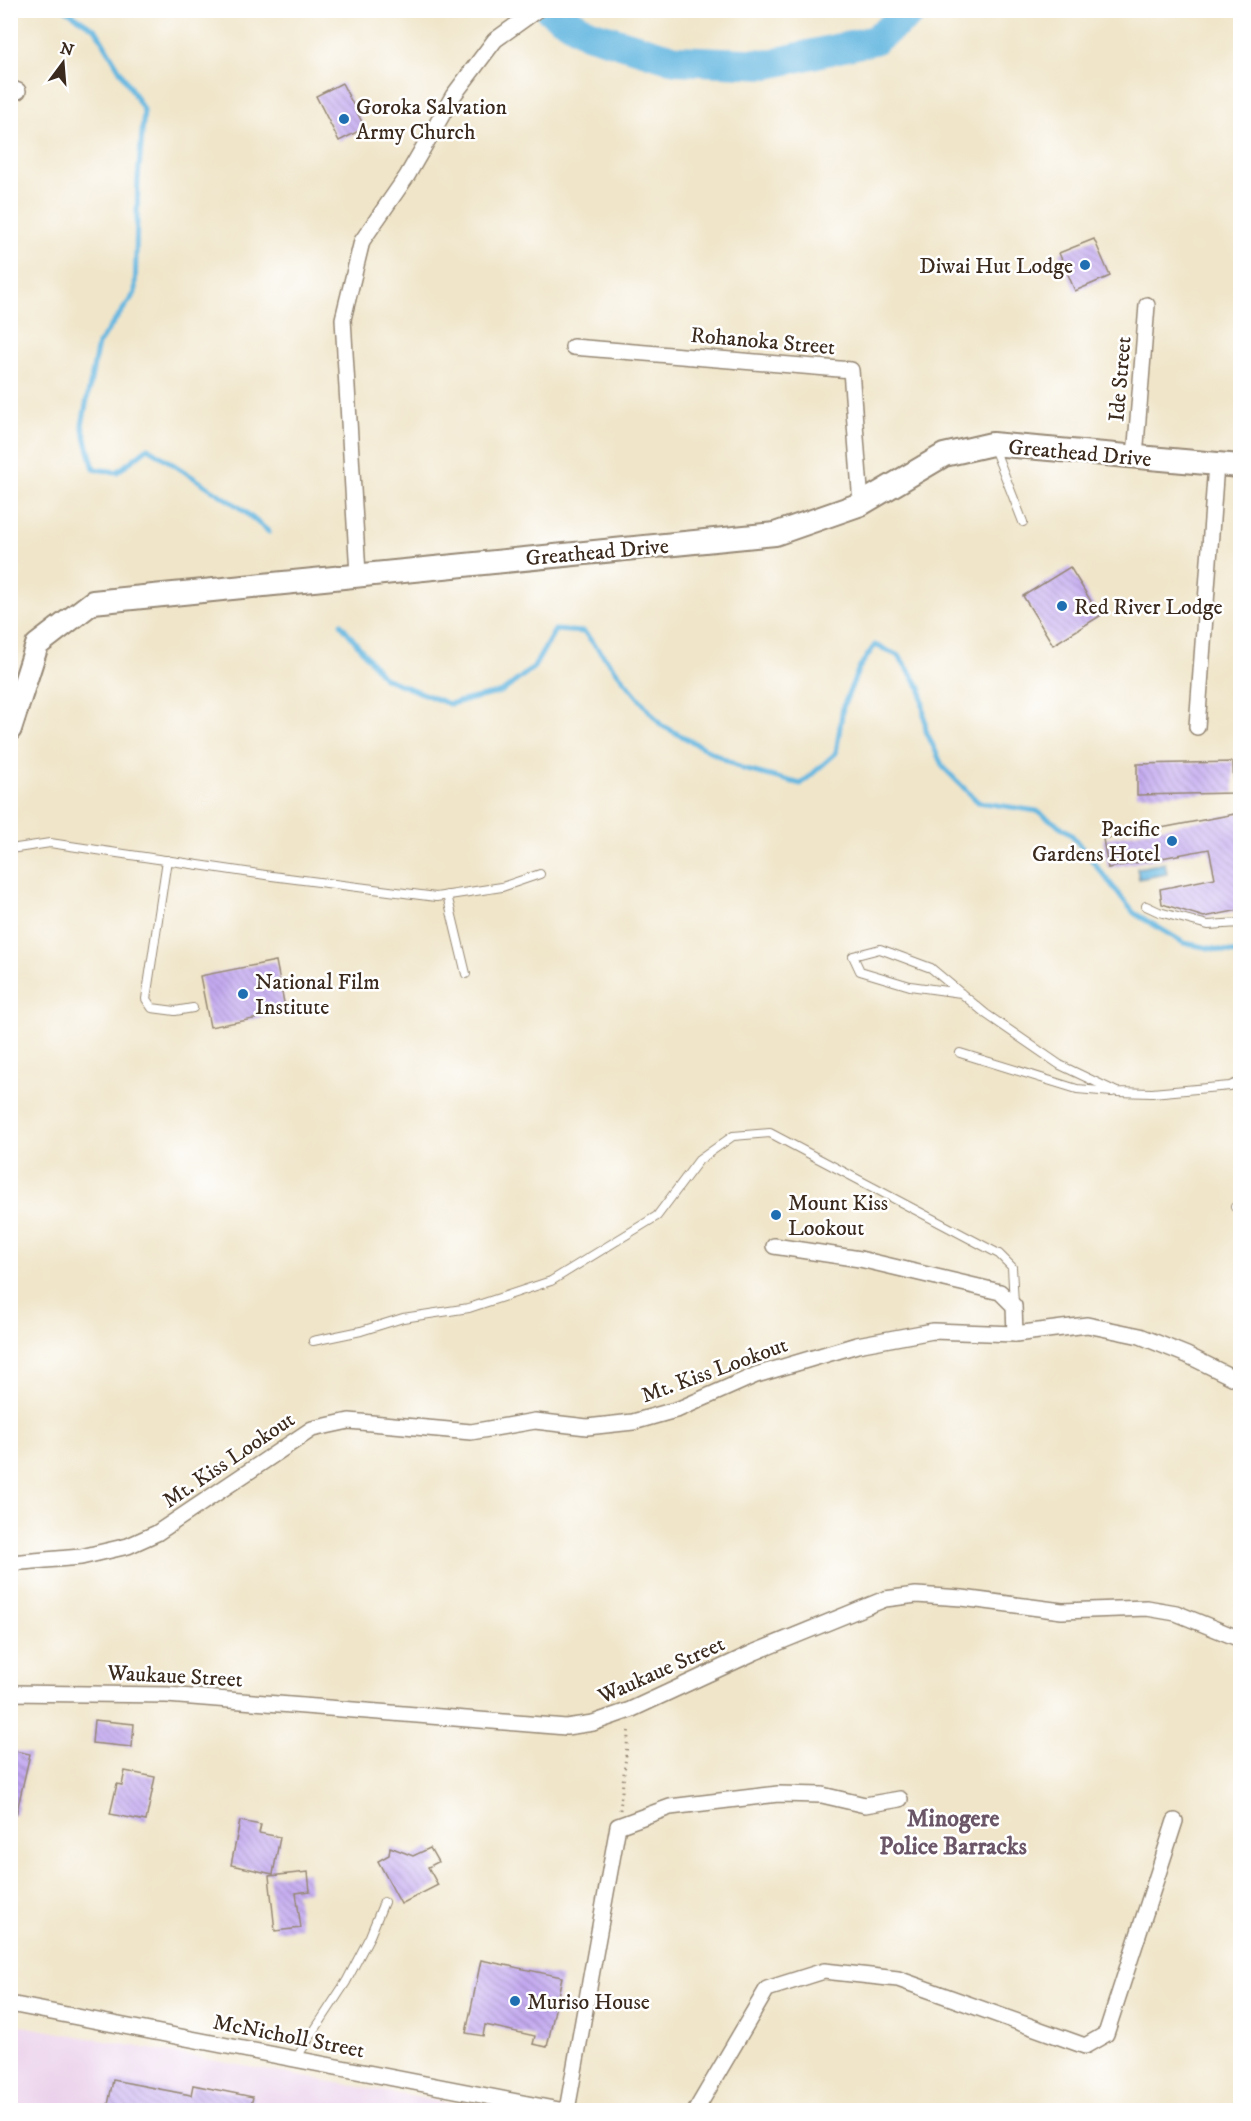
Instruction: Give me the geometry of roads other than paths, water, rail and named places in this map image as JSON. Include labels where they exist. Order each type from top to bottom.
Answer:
[{"type":"street","points":[[358,574],[343,319],[362,241],[407,176],[453,96],[495,40],[537,10]]},
{"type":"street","name":"Ide Street","points":[[1135,457],[1148,305]]},
{"type":"street","name":"Rohanoka Street","points":[[573,347],[851,370],[861,504]]},
{"type":"street","name":"Greathead Drive","points":[[10,729],[38,645],[93,602],[775,534],[861,504],[944,455],[992,444],[1240,466]]},
{"type":"street","points":[[1197,727],[1216,464]]},
{"type":"street","points":[[774,1246],[860,1259],[1000,1292],[1014,1306],[1015,1334]]},
{"type":"street","name":"Mt. Kiss Lookout","points":[[10,1563],[81,1557],[128,1546],[157,1533],[312,1429],[349,1421],[471,1432],[535,1421],[587,1427],[633,1422],[679,1409],[756,1375],[857,1345],[933,1330],[1015,1334],[1088,1325],[1140,1336],[1187,1355],[1240,1381]]},
{"type":"street","name":"Waukaue Street","points":[[10,1693],[167,1695],[566,1727],[593,1723],[630,1710],[754,1652],[885,1599],[916,1595],[962,1598],[1062,1611],[1147,1608],[1176,1613],[1240,1638]]},
{"type":"street","points":[[567,2110],[618,1826],[670,1808],[778,1794],[822,1795],[865,1805],[900,1799]]},
{"type":"street","points":[[696,2110],[767,1989],[824,1971],[898,1979],[1085,2046],[1106,2034],[1175,1821]]},
{"type":"street","name":"McNicholl Street","points":[[10,2004],[558,2110]]},
{"type":"lane","points":[[992,444],[1023,522]]},
{"type":"lane","points":[[10,849],[50,843],[272,876],[436,897],[502,887],[540,874]]},
{"type":"lane","points":[[167,860],[146,999],[152,1008],[175,1011],[193,1008]]},
{"type":"lane","points":[[447,896],[466,974]]},
{"type":"lane","points":[[1146,906],[1159,912],[1208,925],[1240,923]]},
{"type":"lane","points":[[961,993],[910,986],[860,970],[853,956],[880,949],[931,968],[961,993],[986,1014],[1060,1065],[1117,1092]]},
{"type":"lane","points":[[960,1053],[1077,1089],[1152,1093],[1230,1086],[1240,1082]]},
{"type":"lane","points":[[313,1341],[361,1331],[403,1318],[470,1308],[551,1281],[657,1216],[699,1160],[733,1136],[770,1133],[999,1254],[1012,1268],[1014,1306]]},
{"type":"lane","points":[[295,2060],[346,1982],[370,1936],[384,1902]]},
{"type":"water","points":[[1165,863],[1167,874],[1139,879],[1137,868]]},
{"type":"waterway","points":[[66,10],[96,30],[144,111],[138,179],[135,293],[98,344],[82,425],[94,469],[117,472],[148,448],[239,507],[269,532]]},
{"type":"waterway","points":[[550,10],[587,33],[676,60],[769,64],[874,40],[915,10]]},
{"type":"waterway","points":[[341,624],[384,678],[449,704],[502,692],[534,667],[555,630],[584,632],[661,725],[743,769],[801,784],[836,753],[843,707],[859,668],[875,645],[899,656],[921,689],[926,731],[943,767],[978,802],[1037,811],[1070,833],[1134,913],[1184,943],[1235,953],[1240,951]]},
{"type":"place","name":"Goroka Salvation Army Church","points":[[344,119]]},
{"type":"place","name":"Diwai Hut Lodge","points":[[1085,265]]},
{"type":"place","name":"Red River Lodge","points":[[1062,606]]},
{"type":"place","name":"Pacific Gardens Hotel","points":[[1172,841]]},
{"type":"place","name":"National Film Institute","points":[[243,994]]},
{"type":"place","name":"Mount Kiss Lookout","points":[[776,1215]]},
{"type":"place","name":"Muriso House","points":[[515,2001]]},
{"type":"district","name":"Minogere Police Barracks","points":[[953,1832]]}]
